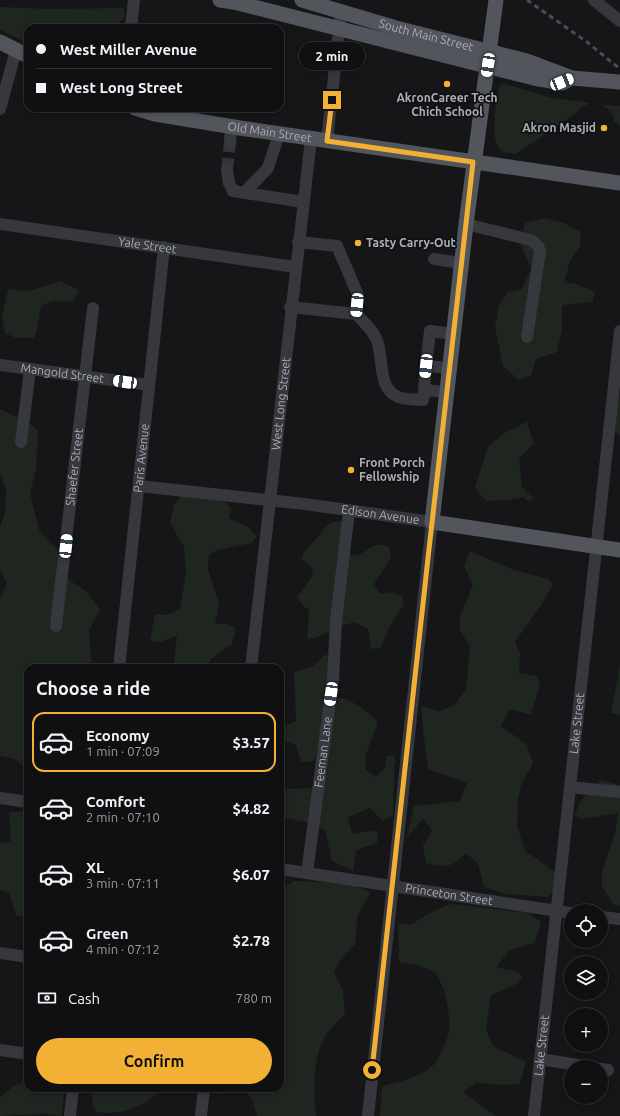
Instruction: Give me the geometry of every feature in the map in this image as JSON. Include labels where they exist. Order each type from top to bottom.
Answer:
[{"type":"main road","name":"South Main Street","points":[[220,0],[234,2],[339,29],[489,59]]},
{"type":"main road","name":"South Main Street","points":[[302,0],[396,28],[489,59],[534,78],[562,82],[572,78],[620,82]]},
{"type":"main road","points":[[432,522],[473,162],[489,59],[496,0]]},
{"type":"main road","points":[[0,42],[22,53]]},
{"type":"main road","name":"Old Main Street","points":[[148,112],[231,127],[620,183]]},
{"type":"main road","name":"Edison Avenue","points":[[432,522],[620,550]]},
{"type":"street","points":[[131,24],[134,0]]},
{"type":"street","points":[[594,0],[620,21]]},
{"type":"street","points":[[327,141],[341,12]]},
{"type":"street","points":[[0,109],[22,53]]},
{"type":"street","points":[[230,143],[231,127]]},
{"type":"street","points":[[244,193],[268,168],[279,134]]},
{"type":"street","name":"West Long Street","points":[[251,664],[271,501],[290,308],[311,139]]},
{"type":"street","points":[[227,170],[229,183],[233,191],[303,202]]},
{"type":"street","name":"Yale Street","points":[[0,224],[295,267]]},
{"type":"street","points":[[466,224],[531,240],[538,246],[540,251],[527,337]]},
{"type":"street","points":[[298,242],[337,246],[358,295],[356,314]]},
{"type":"street","name":"Paris Avenue","points":[[119,664],[164,248]]},
{"type":"street","points":[[434,260],[461,263]]},
{"type":"street","name":"Shaefer Street","points":[[56,626],[93,308]]},
{"type":"street","points":[[290,308],[356,314],[371,330],[377,340],[382,362],[383,379],[389,390],[397,397],[423,400],[430,331],[453,334]]},
{"type":"street","name":"Lake Street","points":[[534,1116],[620,331]]},
{"type":"street","name":"Mangold Street","points":[[0,365],[149,385]]},
{"type":"street","points":[[426,366],[449,368]]},
{"type":"street","points":[[20,442],[30,369]]},
{"type":"street","points":[[424,390],[447,392]]},
{"type":"street","name":"Edison Avenue","points":[[139,486],[271,501],[432,522]]},
{"type":"street","name":"Feeman Lane","points":[[307,873],[333,679],[336,620],[348,511]]},
{"type":"street","points":[[368,1116],[432,522]]},
{"type":"street","points":[[570,786],[620,792]]},
{"type":"street","points":[[0,798],[24,801]]},
{"type":"street","name":"Princeton Street","points":[[284,870],[564,912]]},
{"type":"street","points":[[608,918],[620,920]]},
{"type":"street","points":[[0,953],[24,956]]},
{"type":"street","points":[[0,1050],[24,1053]]},
{"type":"street","points":[[540,1059],[564,1063]]},
{"type":"street","points":[[70,1116],[73,1092]]},
{"type":"street","points":[[201,1116],[204,1092]]},
{"type":"shaded area","points":[[0,7],[50,9],[124,8],[125,16],[119,24],[24,24],[24,41],[0,30]]},
{"type":"shaded area","points":[[502,83],[548,97],[590,103],[579,109],[579,111],[516,154],[503,152],[498,147],[494,132],[495,112],[499,87]]},
{"type":"shaded area","points":[[603,105],[620,106],[620,126],[614,121],[613,114]]},
{"type":"shaded area","points":[[545,218],[564,223],[581,232],[580,246],[570,261],[564,283],[573,283],[594,291],[593,302],[562,305],[562,329],[557,352],[536,359],[531,376],[519,380],[503,366],[495,327],[499,306],[508,292],[522,289],[531,269],[519,241],[525,223]]},
{"type":"shaded area","points":[[60,281],[79,290],[73,302],[52,301],[41,306],[34,338],[16,338],[5,333],[2,318],[8,289],[29,291]]},
{"type":"shaded area","points":[[620,392],[620,436],[615,432],[616,412]]},
{"type":"shaded area","points":[[0,409],[29,423],[38,431],[36,468],[30,494],[39,530],[50,543],[60,551],[69,580],[86,591],[100,610],[89,630],[92,664],[24,664],[24,767],[15,759],[0,756],[0,599],[7,583],[0,570],[0,527],[5,512],[6,489],[0,473]]},
{"type":"shaded area","points":[[527,422],[534,443],[519,459],[522,487],[533,498],[529,502],[523,497],[508,500],[486,501],[475,488],[488,446],[506,432]]},
{"type":"shaded area","points":[[182,496],[223,500],[231,508],[229,518],[250,528],[256,536],[252,543],[217,550],[209,555],[208,569],[219,603],[215,624],[227,624],[236,628],[232,644],[210,660],[210,664],[174,664],[177,636],[160,642],[150,641],[155,614],[167,615],[180,609],[186,572],[184,547],[170,523],[174,504]]},
{"type":"shaded area","points":[[342,521],[344,555],[357,555],[375,545],[389,547],[391,558],[374,584],[380,594],[392,592],[402,596],[404,604],[387,631],[381,648],[371,649],[368,629],[355,622],[333,628],[320,636],[307,640],[309,610],[302,605],[297,597],[313,575],[312,568],[302,559],[303,555],[307,548],[326,526]]},
{"type":"shaded area","points":[[470,551],[511,569],[548,579],[553,585],[515,642],[520,654],[519,673],[537,676],[540,685],[531,715],[510,709],[501,726],[527,745],[533,763],[522,783],[518,799],[517,825],[525,851],[560,875],[554,891],[548,897],[507,894],[484,887],[478,864],[466,853],[456,862],[448,866],[439,866],[426,863],[423,845],[432,831],[423,819],[407,837],[414,806],[460,801],[467,783],[428,769],[421,706],[440,711],[455,705],[466,689],[470,647],[460,630],[460,616],[473,585],[464,566]]},
{"type":"shaded area","points":[[325,655],[329,655],[336,697],[348,700],[368,713],[378,722],[366,754],[365,769],[375,777],[385,768],[387,756],[395,756],[393,815],[383,821],[370,808],[348,817],[352,834],[368,831],[378,832],[377,843],[356,850],[353,871],[332,861],[325,830],[306,822],[284,818],[284,789],[322,788],[327,773],[331,738],[312,762],[301,762],[296,745],[284,741],[284,726],[296,721],[294,672],[312,667]]},
{"type":"shaded area","points":[[620,665],[620,715],[611,713]]},
{"type":"shaded area","points":[[600,780],[620,785],[620,906],[614,905],[602,887],[602,872],[615,833],[618,813],[583,819],[574,816],[581,800]]},
{"type":"shaded area","points":[[24,811],[24,916],[16,915],[9,893],[0,890],[0,843],[11,841],[9,813]]},
{"type":"shaded area","points":[[294,881],[323,882],[343,884],[362,888],[371,892],[358,915],[355,944],[340,960],[334,973],[343,991],[345,1014],[328,1032],[319,1050],[315,1072],[314,1096],[316,1116],[257,1116],[253,1101],[247,1092],[284,1092],[284,889]]},
{"type":"shaded area","points":[[450,904],[529,913],[541,922],[535,943],[510,950],[496,967],[515,971],[523,977],[516,984],[491,995],[486,1029],[493,1046],[526,1062],[520,1084],[504,1085],[476,1083],[463,1092],[496,1116],[380,1116],[382,1086],[412,1078],[426,1071],[437,1061],[449,1033],[448,1008],[444,991],[437,977],[433,972],[425,968],[399,962],[398,924],[412,924],[428,914]]},
{"type":"shaded area","points":[[24,1082],[24,1092],[64,1092],[62,1116],[44,1114],[0,1116],[0,1098],[13,1086]]},
{"type":"shaded area","points":[[93,1092],[159,1092],[141,1105],[124,1111],[106,1113],[96,1112],[92,1103]]},
{"type":"shaded area","points":[[216,1092],[231,1092],[216,1094]]},
{"type":"tunnel","points":[[227,170],[230,143]]},
{"type":"railway","points":[[527,0],[587,42],[620,69]]},
{"type":"place","name":"AkronCareer Tech Chich School","points":[[447,84]]},
{"type":"place","name":"Akron Masjid","points":[[604,128]]},
{"type":"place","name":"Tasty Carry-Out","points":[[358,243]]},
{"type":"place","name":"Front Porch Fellowship","points":[[351,470]]},
{"type":"route","points":[[332,100],[327,141],[473,162],[372,1070]]}]
